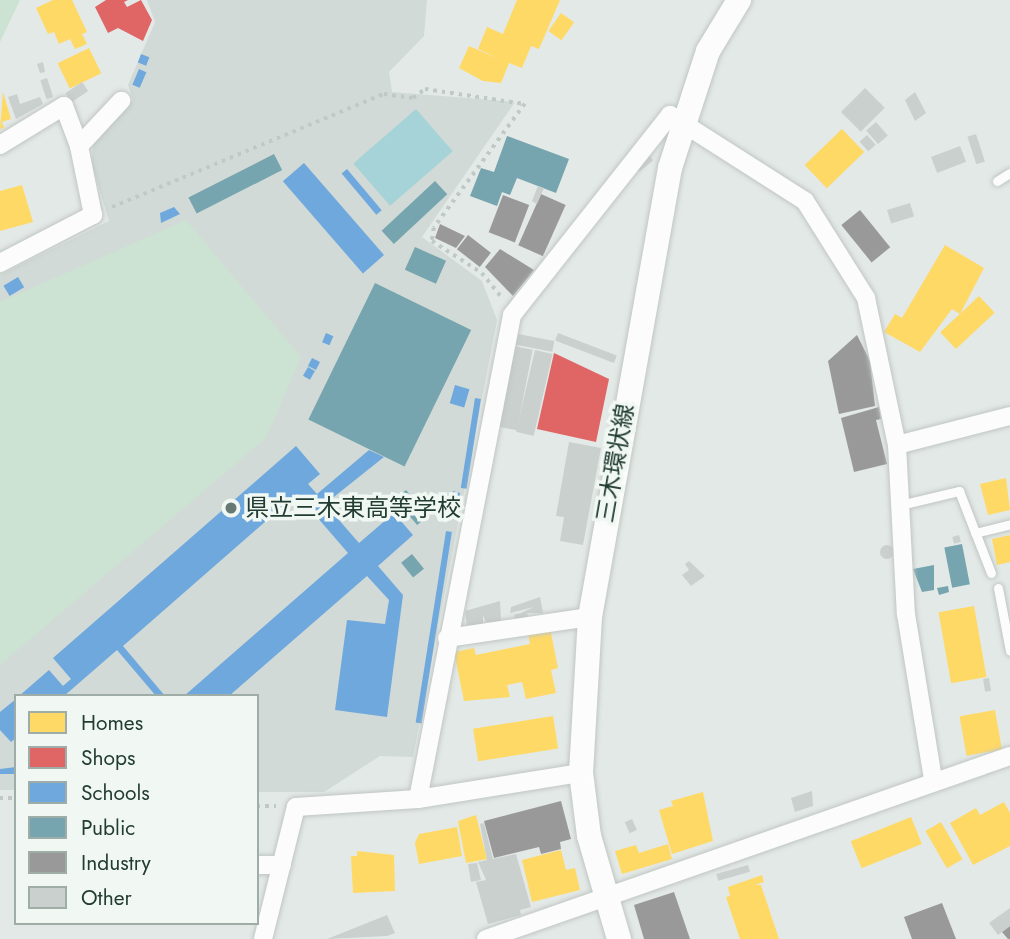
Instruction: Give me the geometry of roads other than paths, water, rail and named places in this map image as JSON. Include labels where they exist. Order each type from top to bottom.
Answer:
[{"type":"main road","name":"三木環状線","points":[[619,939],[589,836],[581,773],[590,617],[668,181],[683,120],[708,51],[739,0]]},
{"type":"street","points":[[79,146],[121,101]]},
{"type":"street","points":[[0,145],[64,106],[79,146],[93,215],[0,263]]},
{"type":"street","points":[[418,799],[447,638],[512,315],[670,116],[683,120],[805,201],[866,298],[897,444],[906,614],[933,779]]},
{"type":"street","points":[[897,444],[1010,416]]},
{"type":"street","points":[[447,638],[590,617]]},
{"type":"street","points":[[486,939],[933,779],[1010,756]]},
{"type":"street","points":[[264,939],[296,807],[418,799],[581,773]]},
{"type":"street","points":[[259,865],[282,865]]},
{"type":"lane","points":[[997,181],[1010,173]]},
{"type":"lane","points":[[900,505],[959,491],[991,573]]},
{"type":"lane","points":[[975,533],[1010,524]]},
{"type":"lane","points":[[998,589],[1010,651]]},
{"type":"water","points":[[416,109],[453,151],[390,206],[353,163]]},
{"type":"place","name":"県立三木東高等学校","points":[[231,508]]}]
